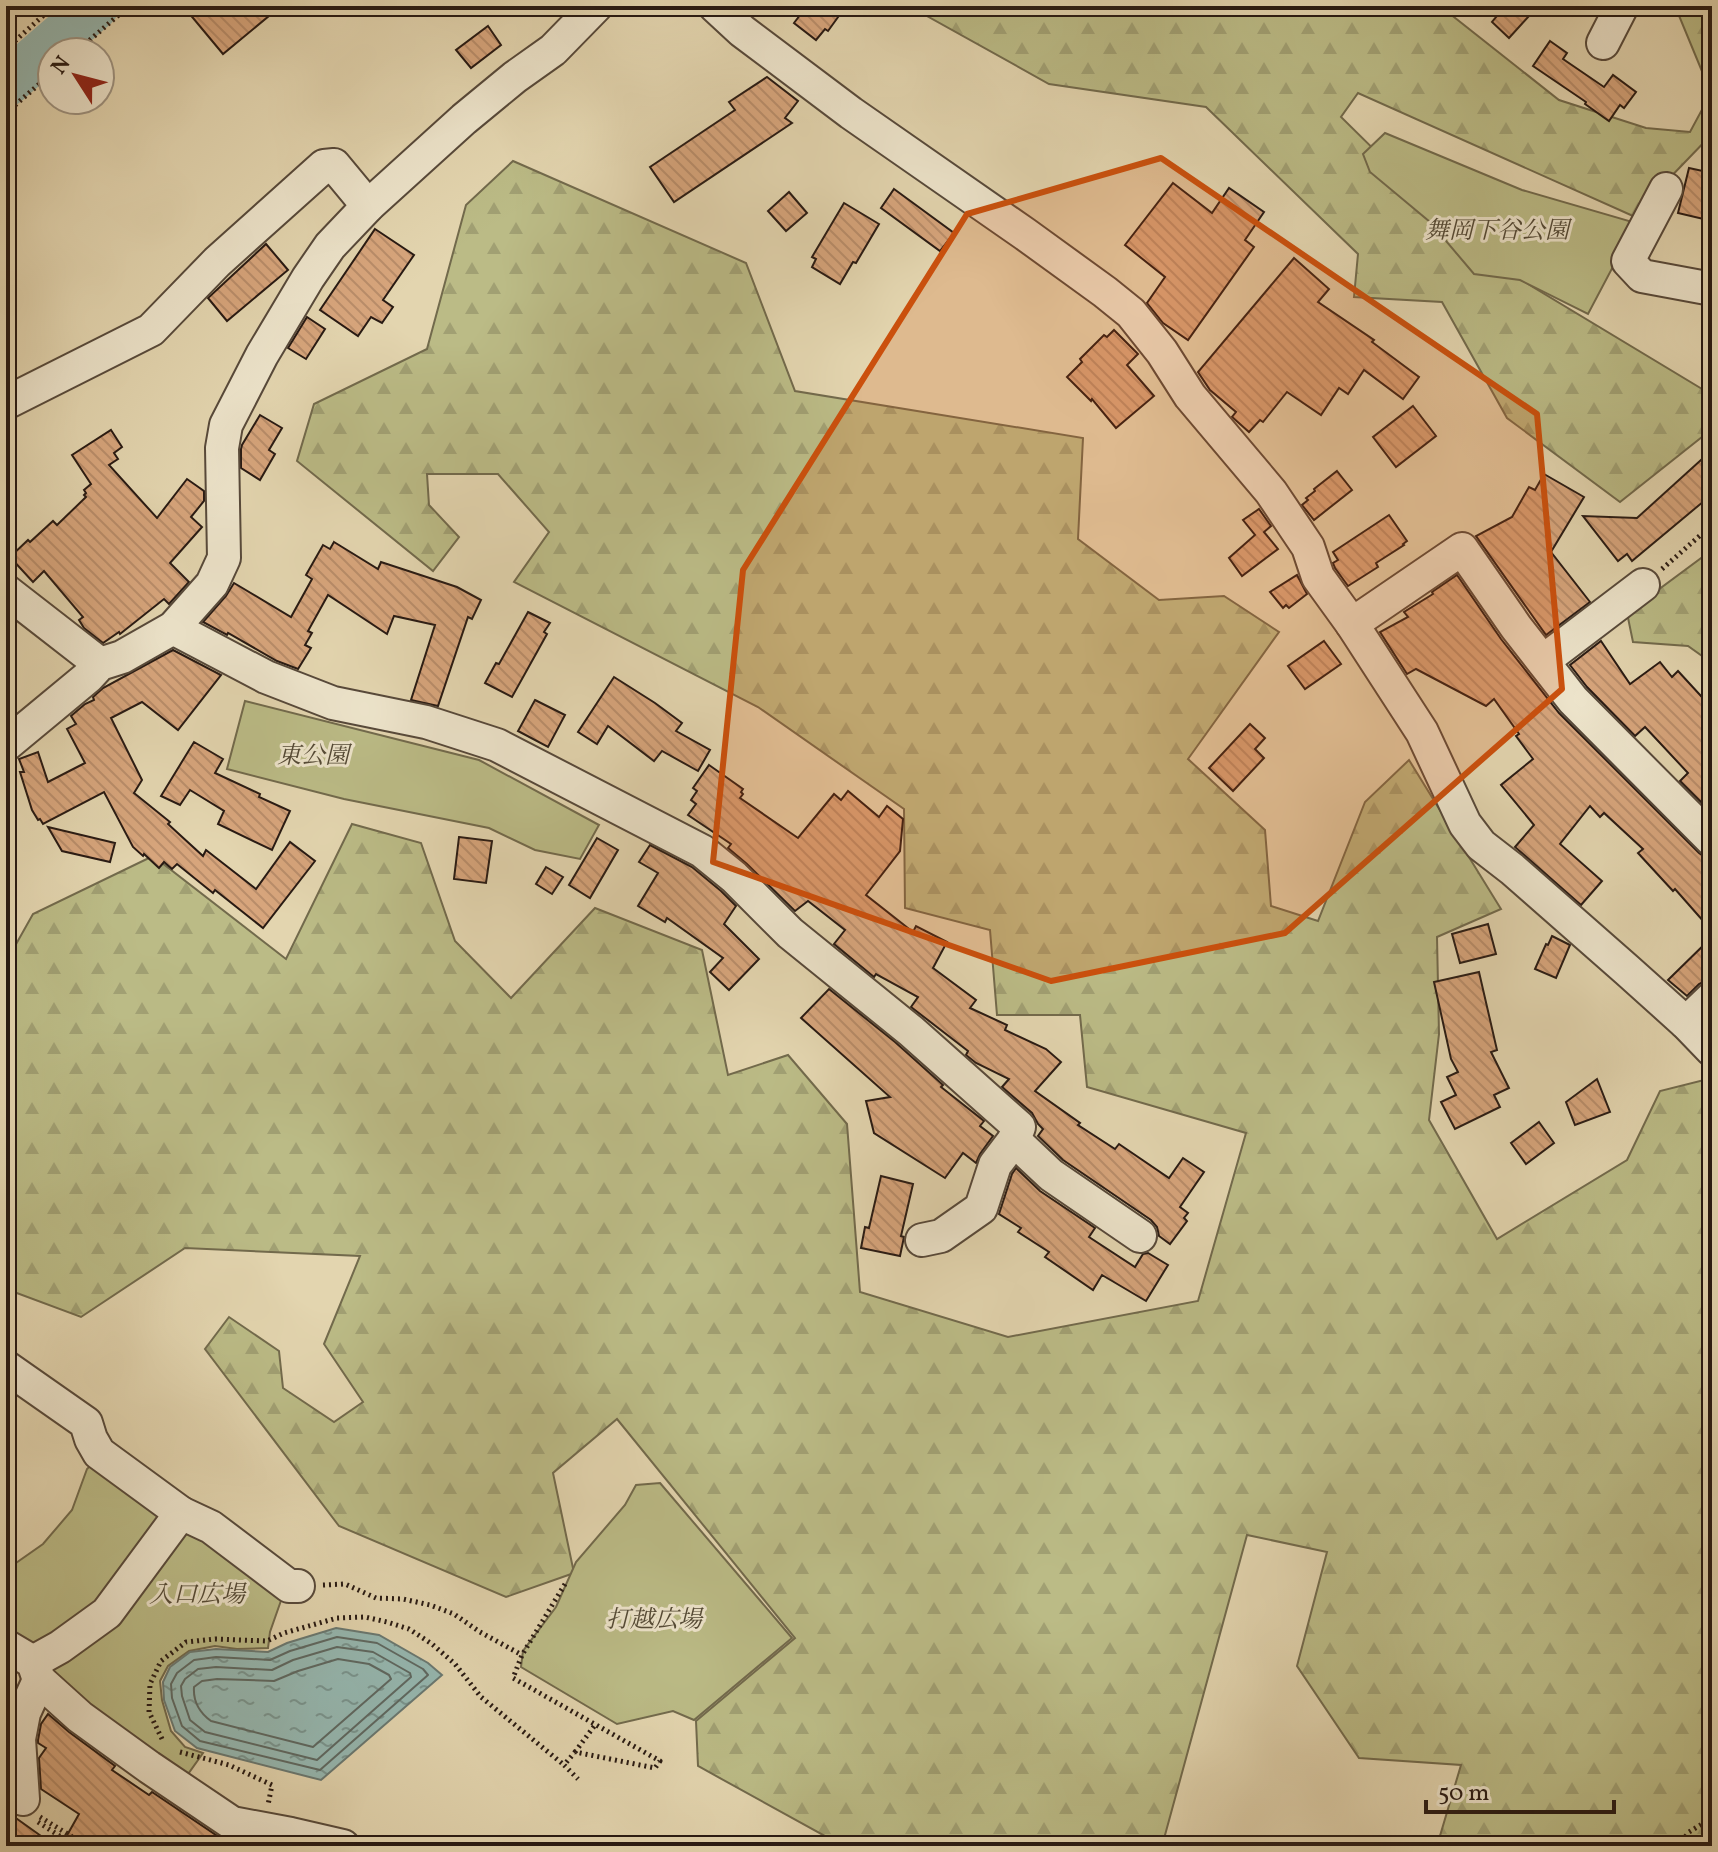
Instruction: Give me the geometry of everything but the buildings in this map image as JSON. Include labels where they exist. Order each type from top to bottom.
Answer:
[{"type":"street","points":[[6,745],[100,664],[122,657],[173,628],[212,584],[224,558],[222,448],[226,425],[262,355],[308,278],[330,246],[368,206],[464,119],[553,50],[596,6]]},
{"type":"street","points":[[715,6],[742,31],[851,113],[1025,234],[1131,313],[1162,352],[1190,396],[1271,492],[1308,547],[1318,577],[1422,732],[1465,824],[1481,845],[1686,1023],[1712,1050]]},
{"type":"street","points":[[1603,43],[1622,6]]},
{"type":"street","points":[[6,403],[151,330],[217,262],[324,166],[334,165],[368,206]]},
{"type":"street","points":[[1666,189],[1628,261],[1642,276],[1712,289]]},
{"type":"street","points":[[1352,624],[1462,549],[1516,627],[1573,700],[1712,840]]},
{"type":"street","points":[[1543,661],[1643,585]]},
{"type":"street","points":[[6,591],[100,664]]},
{"type":"street","points":[[173,628],[266,677],[333,703],[426,722],[497,745],[702,851],[734,877],[790,933],[911,1031],[1019,1127],[1014,1140],[995,1165],[981,1208],[941,1236],[922,1240]]},
{"type":"street","points":[[1686,1023],[1712,998]]},
{"type":"street","points":[[1014,1140],[1051,1175],[1140,1236]]},
{"type":"street","points":[[6,1367],[86,1423],[99,1453],[181,1513],[211,1527],[289,1586],[298,1586]]},
{"type":"street","points":[[23,1799],[19,1739],[36,1671],[60,1647],[107,1613],[181,1513]]},
{"type":"street","points":[[6,1646],[36,1671],[80,1717],[232,1823],[343,1846]]},
{"type":"path","points":[[6,48],[54,6]]},
{"type":"path","points":[[94,36],[129,6]]},
{"type":"path","points":[[6,113],[36,87]]},
{"type":"path","points":[[1643,585],[1712,525]]},
{"type":"path","points":[[298,1586],[345,1584],[376,1598],[403,1599],[430,1605],[454,1614],[522,1655]]},
{"type":"path","points":[[565,1584],[522,1655],[513,1678],[660,1761],[655,1768],[575,1752]]},
{"type":"path","points":[[262,1828],[272,1785],[229,1765],[182,1753],[160,1738],[149,1712],[150,1684],[161,1661],[186,1642],[215,1639],[267,1641],[337,1618],[365,1617],[409,1629],[455,1664],[481,1697],[578,1779]]},
{"type":"path","points":[[564,1765],[595,1725]]},
{"type":"path","points":[[23,1799],[24,1806],[39,1823],[75,1846]]},
{"type":"path","points":[[23,1799],[40,1818],[82,1846]]},
{"type":"path","points":[[1678,1846],[1689,1832],[1712,1818]]},
{"type":"highlighted area","points":[[1161,158],[1537,414],[1562,689],[1285,933],[1051,981],[713,862],[743,570],[967,214]]},
{"type":"green space","points":[[909,6],[1440,6],[1559,100],[1646,128],[1690,132],[1711,93],[1675,6],[1712,6],[1712,134],[1633,216],[1358,93],[1341,117],[1483,257],[1712,395],[1712,429],[1620,502],[1507,418],[1442,302],[1354,297],[1358,254],[1206,107],[1049,84]]},
{"type":"green space","name":"舞岡下谷公園","points":[[1385,133],[1522,190],[1636,223],[1588,314],[1520,280],[1474,274],[1430,222],[1370,172],[1363,154]]},
{"type":"green space","points":[[513,161],[746,263],[795,391],[1083,438],[1078,539],[1159,600],[1224,596],[1279,632],[1188,759],[1265,830],[1271,906],[1318,921],[1365,802],[1409,760],[1501,909],[1437,937],[1439,1034],[1429,1120],[1497,1239],[1627,1160],[1660,1091],[1712,1078],[1712,1846],[1437,1846],[1461,1765],[1359,1758],[1297,1666],[1327,1552],[1247,1535],[1162,1846],[843,1846],[698,1766],[696,1721],[795,1638],[617,1419],[553,1473],[574,1573],[506,1597],[339,1526],[205,1349],[229,1317],[279,1351],[283,1388],[334,1422],[363,1402],[324,1344],[360,1256],[185,1248],[81,1317],[6,1289],[6,962],[33,914],[153,856],[286,959],[352,824],[421,843],[455,941],[511,998],[595,908],[702,950],[728,1075],[788,1055],[847,1124],[860,1292],[1008,1337],[1198,1301],[1246,1133],[1087,1087],[1080,1015],[997,1015],[990,930],[905,908],[904,809],[758,707],[514,582],[549,532],[498,474],[427,474],[429,505],[459,537],[433,571],[297,461],[314,404],[427,349],[466,205]]},
{"type":"green space","points":[[1712,550],[1712,663],[1688,646],[1633,642],[1627,613]]},
{"type":"green space","name":"東公園","points":[[245,701],[479,760],[599,825],[580,859],[535,850],[489,828],[344,799],[227,769]]},
{"type":"green space","points":[[97,1459],[171,1516],[95,1615],[37,1651],[6,1640],[6,1570],[43,1544],[72,1510],[87,1469]]},
{"type":"green space","name":"打越広場","points":[[660,1483],[792,1638],[694,1720],[673,1711],[617,1724],[521,1667],[523,1651],[556,1607],[576,1562],[625,1505],[636,1485]]},
{"type":"green space","name":"入口広場","points":[[182,1522],[284,1592],[270,1632],[268,1648],[215,1646],[189,1651],[168,1666],[160,1681],[171,1731],[185,1747],[203,1753],[188,1774],[45,1676]]},
{"type":"water","points":[[336,1628],[379,1635],[428,1663],[442,1675],[321,1780],[197,1748],[175,1731],[164,1700],[163,1682],[170,1667],[190,1652],[216,1649],[268,1652]]},
{"type":"waterway","points":[[6,84],[96,6]]}]
